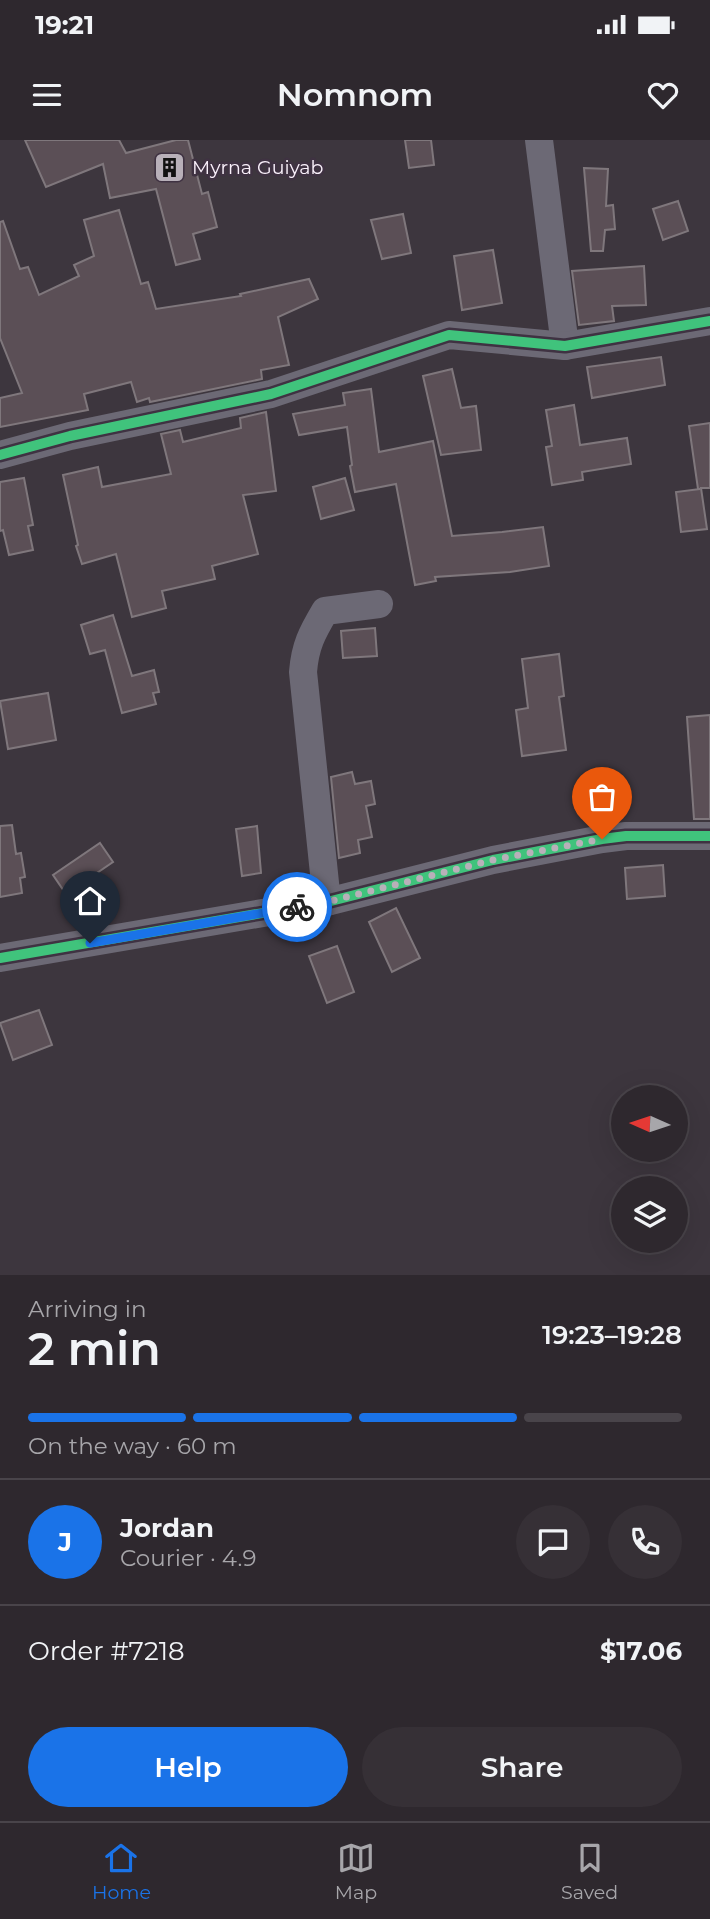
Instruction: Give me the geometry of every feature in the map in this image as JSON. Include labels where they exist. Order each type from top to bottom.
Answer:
[{"type":"street","points":[[539,140],[565,346]]},
{"type":"street","points":[[0,455],[70,436],[271,394],[449,335],[565,346],[710,321]]},
{"type":"street","points":[[327,902],[303,672],[305,653],[309,639],[325,611],[379,604]]},
{"type":"street","points":[[0,958],[327,902],[493,860],[592,841],[626,836],[710,836]]},
{"type":"building","points":[[25,140],[119,140],[126,153],[176,140],[188,140],[202,194],[208,192],[217,227],[193,234],[200,259],[176,265],[156,189],[110,198],[103,164],[46,187]]},
{"type":"building","points":[[405,140],[431,140],[434,165],[409,168]]},
{"type":"building","points":[[584,168],[608,169],[606,206],[613,205],[615,229],[605,230],[603,251],[591,251]]},
{"type":"building","points":[[678,201],[688,231],[663,240],[653,209]]},
{"type":"building","points":[[119,210],[141,284],[148,282],[156,309],[241,296],[240,294],[309,279],[318,299],[278,317],[289,365],[261,370],[262,379],[150,402],[149,398],[137,402],[131,382],[84,394],[88,410],[0,427],[0,398],[22,393],[0,338],[0,222],[3,221],[20,269],[28,267],[39,295],[79,276],[74,265],[94,256],[84,220]]},
{"type":"building","points":[[403,214],[411,253],[382,259],[371,220]]},
{"type":"building","points":[[493,250],[502,303],[462,310],[454,256]]},
{"type":"building","points":[[644,266],[646,305],[612,306],[614,321],[579,325],[572,271]]},
{"type":"building","points":[[661,357],[665,385],[592,398],[587,367]]},
{"type":"building","points":[[452,369],[461,408],[476,406],[481,450],[441,455],[423,376]]},
{"type":"building","points":[[371,389],[379,452],[433,441],[452,536],[543,527],[549,566],[510,572],[435,577],[436,581],[415,585],[396,484],[355,492],[347,427],[299,435],[293,414],[345,405],[343,393]]},
{"type":"building","points":[[574,405],[580,445],[627,438],[631,464],[582,472],[583,480],[552,485],[546,447],[552,446],[546,410]]},
{"type":"building","points":[[266,412],[276,491],[243,495],[258,554],[212,566],[215,579],[162,591],[166,608],[132,617],[116,554],[82,564],[76,546],[78,545],[63,475],[98,467],[102,487],[171,474],[161,434],[180,430],[183,442],[241,428],[240,418]]},
{"type":"building","points":[[710,423],[710,488],[701,488],[707,529],[681,532],[676,492],[700,489],[689,426]]},
{"type":"building","points":[[24,478],[33,525],[28,526],[33,550],[9,555],[3,530],[0,531],[0,482]]},
{"type":"building","points":[[345,478],[354,510],[321,519],[313,487]]},
{"type":"building","points":[[113,615],[132,676],[154,670],[159,692],[153,693],[156,704],[122,713],[105,650],[90,654],[81,625]]},
{"type":"building","points":[[375,628],[377,656],[343,658],[341,631]]},
{"type":"building","points":[[559,654],[564,696],[559,697],[566,750],[522,756],[516,710],[528,708],[522,659]]},
{"type":"building","points":[[48,693],[56,740],[8,749],[0,701]]},
{"type":"building","points":[[710,715],[710,819],[694,819],[687,717]]},
{"type":"building","points":[[352,772],[355,784],[371,781],[375,804],[366,806],[372,837],[358,840],[360,853],[339,858],[331,777]]},
{"type":"building","points":[[12,825],[16,854],[21,853],[25,877],[20,878],[22,893],[0,897],[0,826]]},
{"type":"building","points":[[257,826],[261,873],[242,876],[236,829]]},
{"type":"building","points":[[100,843],[113,862],[66,894],[53,875]]},
{"type":"building","points":[[663,865],[665,896],[627,899],[625,868]]},
{"type":"building","points":[[396,908],[420,958],[392,972],[369,922]]},
{"type":"building","points":[[337,946],[354,992],[327,1003],[309,956]]},
{"type":"building","points":[[39,1010],[52,1045],[13,1060],[0,1023]]},
{"type":"cycle path","points":[[0,455],[70,436],[271,394],[449,335],[565,346],[710,321]]},
{"type":"cycle path","points":[[0,958],[327,902],[493,860],[602,839],[626,836],[710,836]]},
{"type":"way so far","points":[[297,907],[327,902],[493,860],[602,839]]},
{"type":"place","name":"Myrna Guiyab","points":[[169,167]]},
{"type":"route","points":[[90,943],[297,907]]}]
